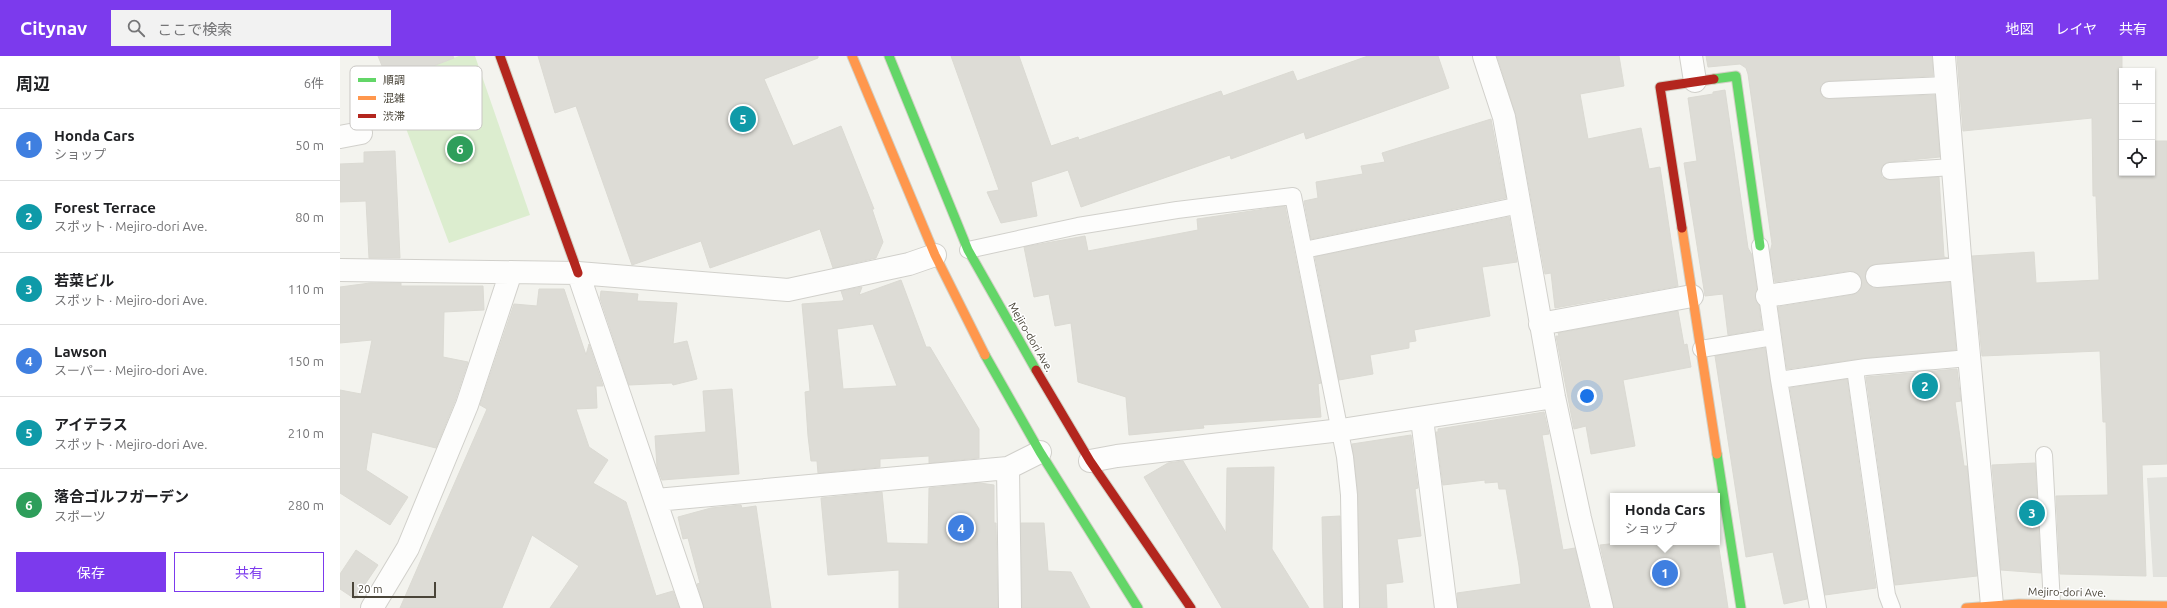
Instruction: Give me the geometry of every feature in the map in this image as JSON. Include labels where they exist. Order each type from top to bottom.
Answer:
[{"type":"main road","points":[[500,56],[578,273]]},
{"type":"main road","points":[[852,56],[935,255],[988,360],[1040,452],[1138,608]]},
{"type":"main road","name":"Mejiro-dori Ave.","points":[[889,56],[968,250],[1023,349],[1090,462],[1191,608]]},
{"type":"main road","points":[[1741,608],[1660,86],[1736,76],[1760,246]]},
{"type":"main road","name":"Mejiro-dori Ave.","points":[[1966,608],[1992,605],[2052,604],[2167,606]]},
{"type":"street","points":[[1484,56],[1504,117],[1554,397],[1602,608]]},
{"type":"street","points":[[1691,56],[1695,81]]},
{"type":"street","points":[[1944,56],[1961,269],[1992,605]]},
{"type":"street","points":[[340,270],[578,273],[788,290],[909,264],[935,255]]},
{"type":"street","points":[[1877,276],[1961,269]]},
{"type":"street","points":[[372,608],[408,548],[467,405],[511,272]]},
{"type":"street","points":[[578,273],[692,608]]},
{"type":"street","points":[[1767,296],[1850,283]]},
{"type":"street","points":[[1540,324],[1692,296]]},
{"type":"street","points":[[1090,462],[1117,456],[1422,419],[1554,397]]},
{"type":"street","points":[[1422,419],[1446,608]]},
{"type":"street","points":[[656,500],[1008,468],[1040,452]]},
{"type":"street","points":[[1008,468],[1010,608]]},
{"type":"lane","points":[[1829,90],[1946,85]]},
{"type":"lane","points":[[1890,171],[1953,167]]},
{"type":"lane","points":[[968,250],[1078,226],[1177,210],[1293,196],[1341,430],[1349,495],[1351,608]]},
{"type":"lane","points":[[1304,250],[1520,205]]},
{"type":"lane","points":[[1760,246],[1773,337],[1818,608]]},
{"type":"lane","points":[[1701,350],[1773,337]]},
{"type":"lane","points":[[1780,380],[1855,368],[1969,358]]},
{"type":"lane","points":[[1855,368],[1887,595],[1892,608]]},
{"type":"lane","points":[[2044,455],[2052,604]]},
{"type":"green space","points":[[459,56],[475,56],[478,66],[433,66]]},
{"type":"green space","points":[[482,76],[530,215],[449,243],[407,130],[482,130]]},
{"type":"shaded area","points":[[2167,477],[2167,577],[2153,577],[2147,478]]},
{"type":"building","points":[[378,56],[453,56],[454,58],[433,66],[382,66]]},
{"type":"building","points":[[538,56],[818,56],[818,58],[764,79],[793,146],[841,126],[874,209],[872,209],[883,242],[876,258],[833,268],[820,229],[710,268],[701,241],[632,265],[576,106],[555,113]]},
{"type":"building","points":[[951,56],[1019,56],[1051,146],[1078,137],[1079,140],[1221,91],[1223,96],[1293,71],[1297,81],[1368,56],[1438,56],[1449,88],[1306,139],[1304,132],[1231,159],[1230,155],[1081,207],[1068,170],[1031,182],[1037,216],[1001,223],[987,192],[999,190]]},
{"type":"building","points":[[1497,56],[1619,56],[1624,86],[1580,94],[1588,139],[1641,128],[1649,169],[1660,167],[1678,286],[1555,308],[1551,273],[1545,274],[1516,115]]},
{"type":"building","points":[[1706,56],[1932,56],[1933,76],[1829,81],[1821,85],[1820,91],[1824,98],[1829,99],[1935,95],[1940,157],[1889,162],[1882,166],[1881,172],[1882,177],[1890,180],[1939,177],[1944,257],[1948,258],[1876,264],[1870,266],[1865,277],[1867,283],[1878,288],[1950,282],[1956,350],[1865,358],[1787,369],[1778,307],[1852,295],[1861,288],[1862,281],[1859,275],[1848,271],[1775,282],[1770,252],[1772,244],[1748,74],[1746,68],[1740,64],[1708,67]]},
{"type":"building","points":[[1957,56],[2122,56],[2122,68],[2119,68],[2119,176],[2155,176],[2155,141],[2167,141],[2167,464],[2142,465],[2146,576],[2060,574],[2056,496],[2108,495],[2106,422],[2103,422],[2100,351],[1982,356],[1972,256],[2034,252],[2036,283],[2099,280],[2096,196],[2093,196],[2092,118],[1963,131]]},
{"type":"building","points":[[1725,90],[1748,248],[1752,255],[1757,290],[1755,298],[1759,305],[1762,329],[1728,335],[1723,294],[1705,296],[1684,163],[1697,161],[1688,98],[1713,94],[1713,92]]},
{"type":"building","points":[[1491,119],[1506,198],[1311,239],[1304,201],[1318,198],[1316,182],[1363,174],[1361,166],[1385,162],[1382,153]]},
{"type":"building","points":[[395,151],[400,258],[369,258],[366,201],[340,202],[340,164],[364,163],[364,152]]},
{"type":"building","points":[[1285,206],[1321,383],[1318,384],[1321,417],[1203,425],[1204,428],[1129,435],[1126,397],[1078,382],[1071,323],[1055,326],[1049,294],[1034,297],[1024,247],[1085,236],[1088,251],[1198,230],[1197,219]]},
{"type":"building","points":[[1509,217],[1517,262],[1482,267],[1490,316],[1414,330],[1416,341],[1409,342],[1409,348],[1370,355],[1373,374],[1339,380],[1315,257]]},
{"type":"building","points":[[901,280],[926,347],[930,347],[979,429],[979,458],[929,463],[929,456],[880,459],[880,467],[818,473],[817,461],[811,461],[808,436],[805,392],[810,391],[802,304],[842,301],[844,300],[841,291],[862,287],[859,295]],"holes":[[[873,324],[897,386],[843,389],[837,329]]]},
{"type":"building","points":[[370,283],[401,283],[401,286],[483,286],[484,310],[444,312],[443,357],[468,362],[455,401],[436,448],[372,432],[366,470],[408,497],[390,525],[340,493],[340,390],[361,394],[372,340],[340,343],[340,287]]},
{"type":"building","points":[[539,289],[564,289],[586,355],[589,344],[603,386],[596,386],[597,408],[576,409],[589,447],[608,460],[593,483],[626,502],[656,596],[673,591],[679,608],[550,608],[579,566],[532,535],[502,608],[400,608],[487,409],[480,405],[514,304],[537,306]]},
{"type":"building","points":[[601,291],[638,294],[637,301],[677,303],[673,344],[687,341],[697,379],[673,385],[672,383],[629,385],[600,298]]},
{"type":"building","points":[[1678,311],[1684,345],[1687,344],[1691,367],[1623,380],[1635,446],[1591,454],[1586,426],[1574,429],[1556,336],[1559,336],[1558,333]]},
{"type":"building","points":[[1765,348],[1807,599],[1784,604],[1773,552],[1746,557],[1715,356]]},
{"type":"building","points":[[1957,369],[1961,401],[1955,402],[1964,466],[1967,466],[1977,576],[1895,585],[1866,377]]},
{"type":"building","points":[[1847,379],[1876,588],[1825,595],[1790,388]]},
{"type":"building","points":[[732,389],[739,474],[662,480],[657,467],[655,436],[706,432],[703,391]]},
{"type":"building","points":[[1544,412],[1549,434],[1542,435],[1563,550],[1575,548],[1589,608],[1458,608],[1457,593],[1521,584],[1519,566],[1506,489],[1499,489],[1498,482],[1485,483],[1485,480],[1443,485],[1436,432],[1438,432],[1438,429]]},
{"type":"building","points":[[1411,435],[1418,488],[1415,489],[1421,536],[1397,539],[1403,582],[1386,584],[1387,608],[1360,608],[1358,495],[1352,444]]},
{"type":"building","points":[[1183,461],[1226,533],[1227,468],[1274,467],[1272,549],[1309,608],[1222,608],[1144,477],[1168,463]]},
{"type":"building","points":[[2035,463],[2041,573],[2001,570],[1992,465]]},
{"type":"building","points":[[980,483],[994,485],[994,523],[996,523],[998,608],[899,608],[899,570],[828,575],[821,498],[882,492],[887,543],[928,544],[929,488]]},
{"type":"building","points":[[741,505],[742,508],[756,506],[771,608],[704,608],[697,584],[700,583],[688,538],[683,539],[678,517],[711,508]]},
{"type":"building","points":[[1340,516],[1342,608],[1324,608],[1322,517]]},
{"type":"building","points":[[1021,523],[1044,523],[1048,571],[1071,572],[1090,608],[1022,608]]},
{"type":"building","points":[[1600,545],[1719,545],[1728,608],[1614,608]]},
{"type":"building","points":[[356,550],[378,565],[355,599],[340,589],[340,574]]},
{"type":"traffic: fast","points":[[889,56],[968,250],[1036,370]]},
{"type":"traffic: fast","points":[[1714,79],[1736,76],[1760,246]]},
{"type":"traffic: fast","points":[[985,355],[1040,452],[1138,608]]},
{"type":"traffic: fast","points":[[1717,454],[1741,608]]},
{"type":"traffic: slow","points":[[852,56],[935,255],[985,355]]},
{"type":"traffic: slow","points":[[1682,228],[1717,454]]},
{"type":"traffic: slow","points":[[1966,608],[2019,604],[2167,606]]},
{"type":"traffic: jam","points":[[500,56],[578,273]]},
{"type":"traffic: jam","points":[[1682,228],[1660,87],[1714,79]]},
{"type":"traffic: jam","points":[[1036,370],[1090,461],[1191,608]]},
{"type":"place","name":"アイテラス","points":[[743,119]]},
{"type":"place","name":"落合ゴルフガーデン","points":[[460,149]]},
{"type":"place","name":"Forest Terrace","points":[[1925,386]]},
{"type":"place","name":"若菜ビル","points":[[2032,513]]},
{"type":"place","name":"Lawson","points":[[961,528]]},
{"type":"place","name":"Honda Cars","points":[[1665,573]]}]
